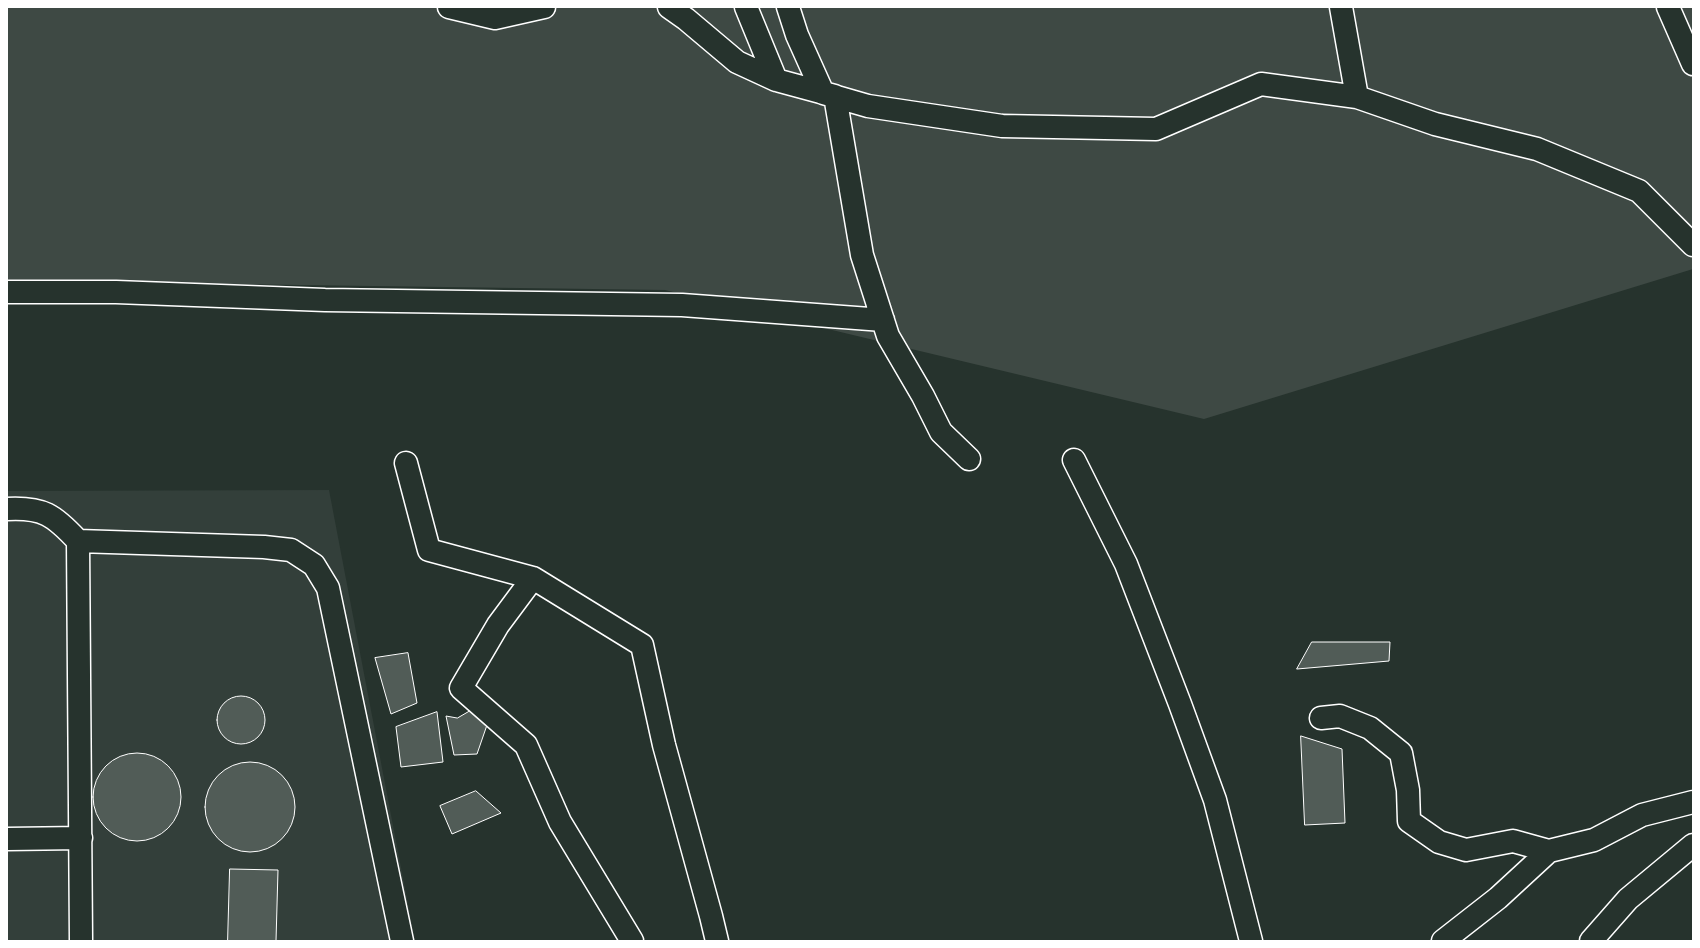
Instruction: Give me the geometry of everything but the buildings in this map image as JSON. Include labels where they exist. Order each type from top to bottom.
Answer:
[{"type":"street","points":[[449,7],[495,18],[544,7]]},
{"type":"street","points":[[669,7],[686,19],[737,62],[776,80],[868,106],[1002,126],[1156,129],[1261,84],[1357,97],[1435,124],[1537,149],[1639,191],[1693,245]]},
{"type":"street","points":[[746,7],[776,80]]},
{"type":"street","points":[[788,7],[796,35],[823,93],[835,96]]},
{"type":"street","points":[[1341,7],[1357,97]]},
{"type":"street","points":[[1668,7],[1693,64]]},
{"type":"street","points":[[835,96],[862,255],[888,336],[923,396],[941,432],[969,459]]},
{"type":"street","points":[[7,292],[116,292],[325,300],[682,305],[883,320]]},
{"type":"street","points":[[1074,460],[1126,564],[1180,704],[1215,800],[1251,941]]},
{"type":"street","points":[[406,463],[429,550],[533,578],[642,644],[664,745],[717,941]]},
{"type":"street","points":[[7,509],[28,508],[47,514],[62,523],[78,541],[81,941]]},
{"type":"street","points":[[78,541],[264,547],[291,550],[314,565],[328,588],[402,941]]},
{"type":"street","points":[[533,578],[498,625],[461,688],[526,745],[560,822],[632,941]]},
{"type":"street","points":[[1321,718],[1340,716],[1370,728],[1401,753],[1408,790],[1409,821],[1439,842],[1466,850],[1513,841],[1549,851]]},
{"type":"street","points":[[1443,941],[1498,898],[1549,851],[1594,840],[1642,815],[1693,802]]},
{"type":"street","points":[[7,839],[81,838]]},
{"type":"street","points":[[1591,941],[1628,899],[1693,845]]},
{"type":"shaded area","points":[[7,7],[1693,7],[1693,269],[1204,419],[665,290],[7,281]]},
{"type":"shaded area","points":[[329,490],[415,941],[7,941],[7,491]]}]
